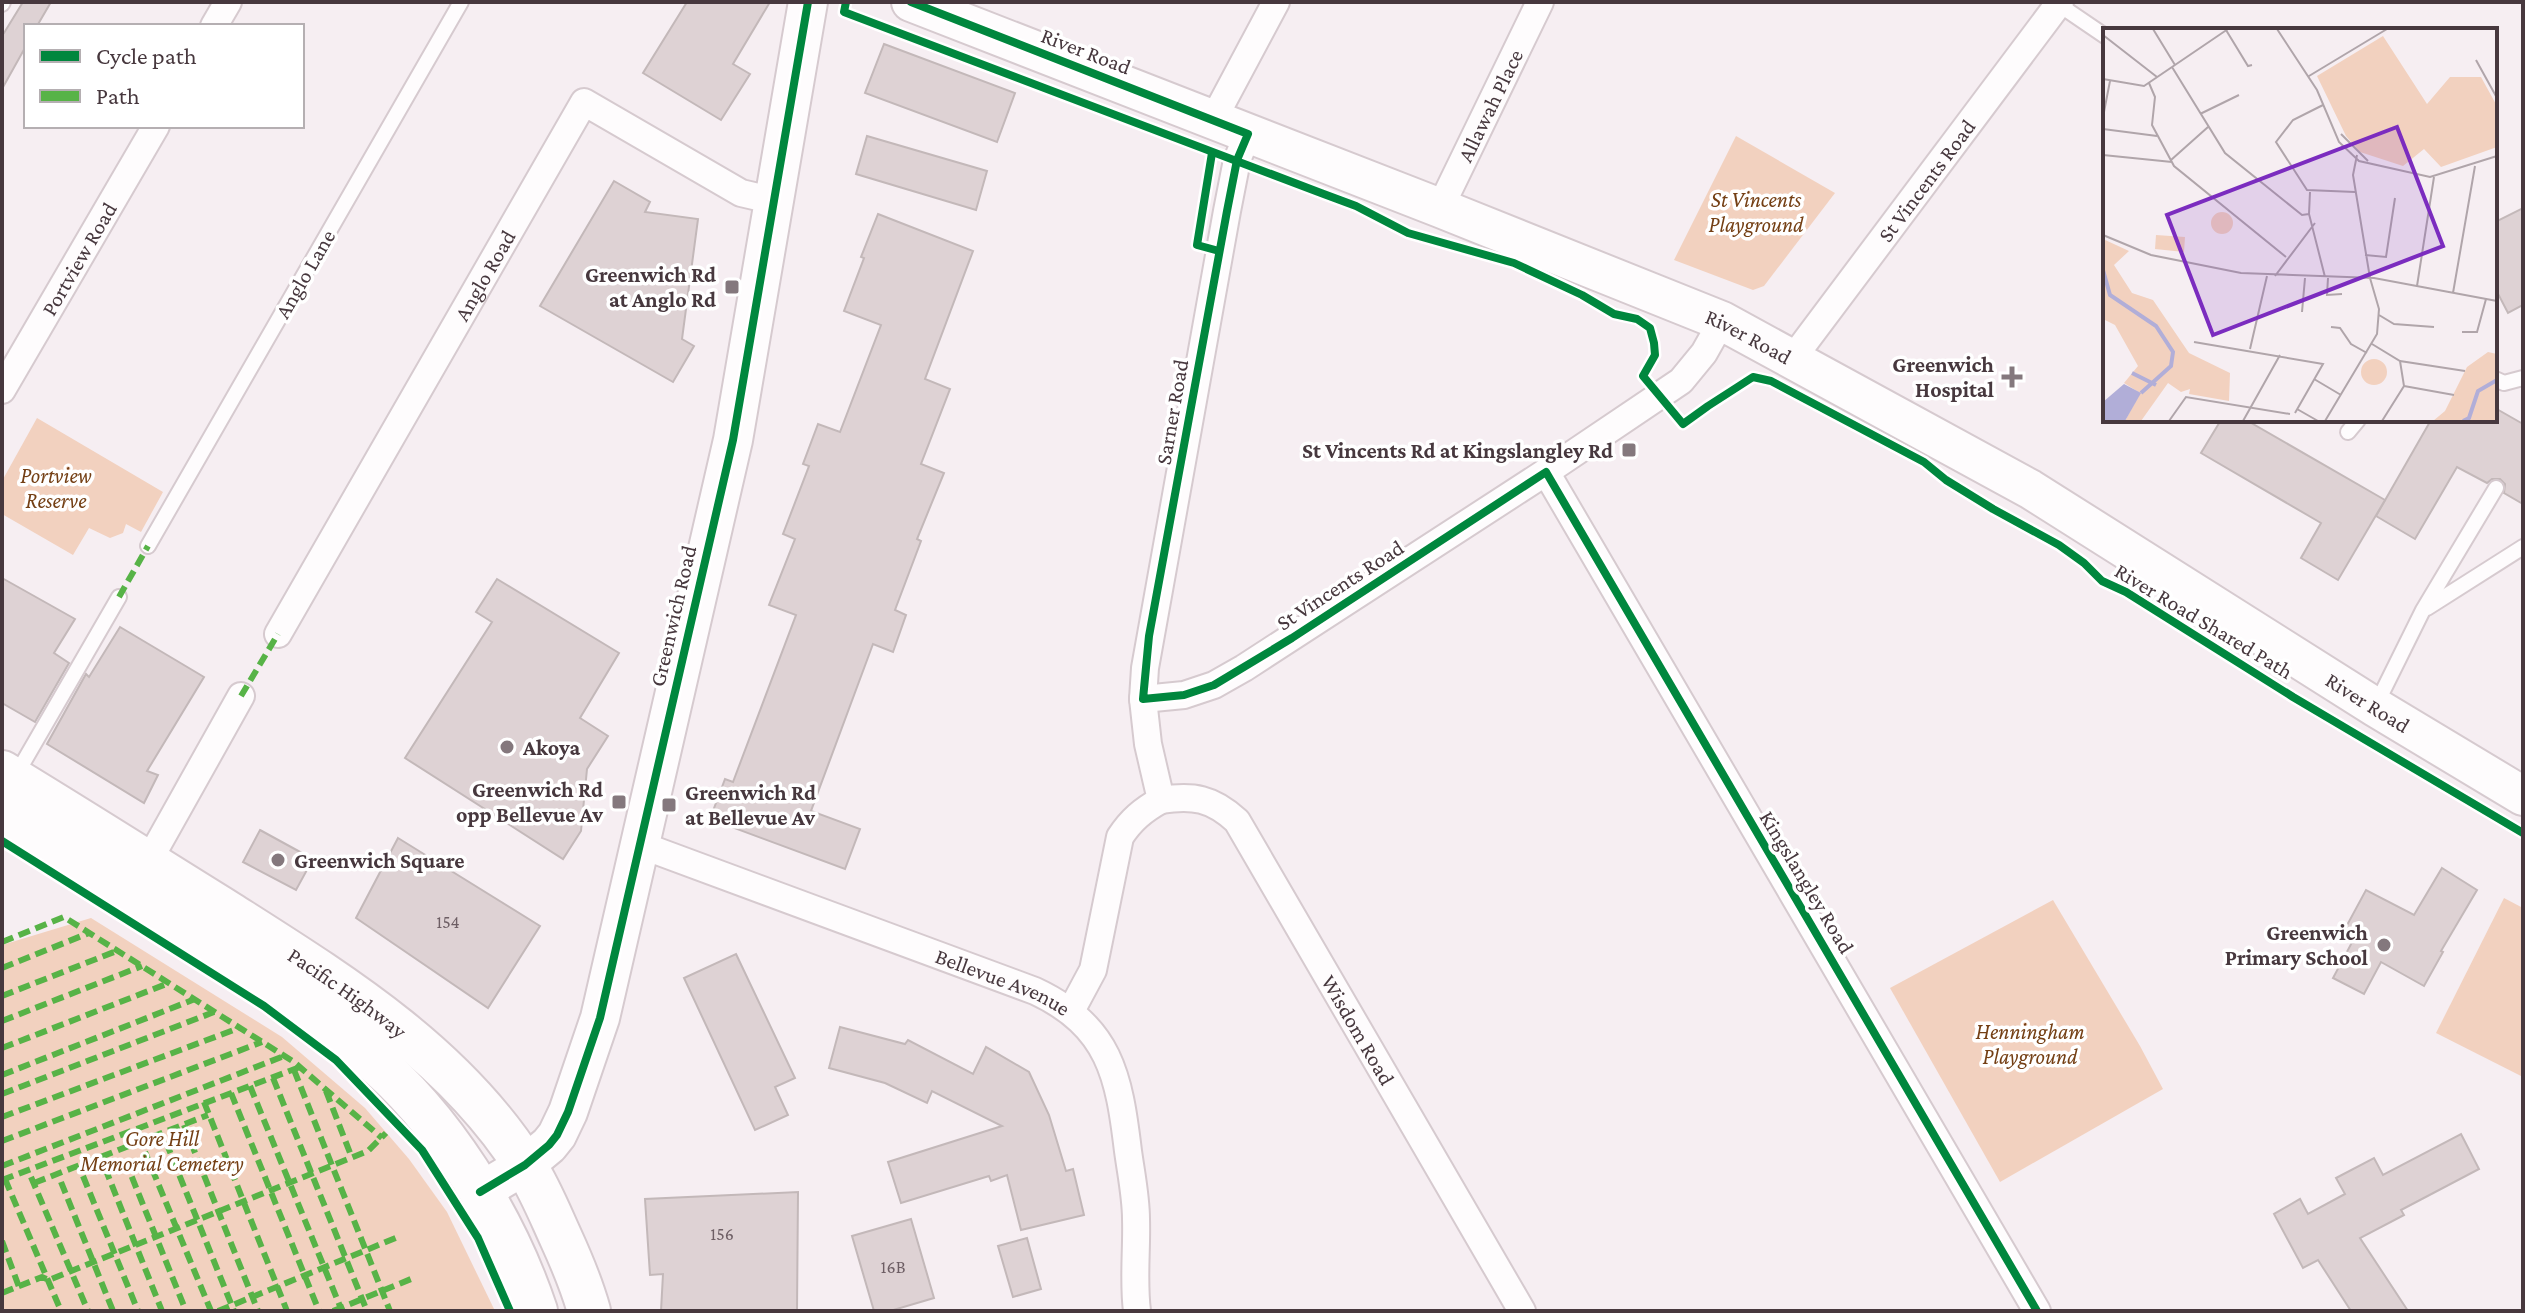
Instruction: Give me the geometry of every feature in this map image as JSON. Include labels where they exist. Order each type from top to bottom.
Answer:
[{"type":"main road","name":"Greenwich Road","points":[[480,1192],[525,1165],[549,1145],[568,1112],[600,1018],[733,440],[808,2]]},
{"type":"main road","name":"River Road","points":[[911,2],[1722,321],[2030,489],[2375,707],[2523,796]]},
{"type":"main road","name":"Pacific Highway","points":[[6,788],[148,862],[357,997],[419,1045],[486,1112],[525,1165],[582,1286],[589,1311]]},
{"type":"main road","name":"Pacific Highway","points":[[6,788],[359,1049],[392,1078],[461,1160],[507,1242],[536,1311]]},
{"type":"street","points":[[215,24],[228,2]]},
{"type":"street","points":[[1213,120],[1276,2]]},
{"type":"street","name":"Allawah Place","points":[[1440,208],[1540,2]]},
{"type":"street","name":"St Vincents Road","points":[[1793,358],[2059,3]]},
{"type":"street","name":"Anglo Road","points":[[278,634],[584,102],[741,193],[775,201]]},
{"type":"street","name":"Portview Road","points":[[2,390],[155,128]]},
{"type":"street","name":"Sarner Road","points":[[1161,800],[1148,744],[1143,699],[1149,636],[1224,225],[1237,160],[1248,134]]},
{"type":"street","name":"St Vincents Road","points":[[1143,699],[1184,695],[1214,685],[1292,638],[1681,381],[1704,353],[1722,321]]},
{"type":"street","name":"Kingslangley Road","points":[[1546,472],[2037,1311]]},
{"type":"street","points":[[148,862],[241,696]]},
{"type":"street","name":"Wisdom Road","points":[[1161,800],[1181,797],[1213,802],[1237,821],[1522,1311]]},
{"type":"street","points":[[1071,1011],[1093,970],[1120,837],[1137,816],[1161,800]]},
{"type":"street","name":"Bellevue Avenue","points":[[638,844],[1035,991],[1071,1011],[1104,1050],[1121,1093],[1136,1217],[1134,1286],[1137,1311]]},
{"type":"lane","name":"Anglo Lane","points":[[148,546],[461,2]]},
{"type":"lane","points":[[2059,3],[2103,35]]},
{"type":"lane","points":[[2497,380],[2504,383],[2523,378]]},
{"type":"lane","points":[[2375,707],[2423,610],[2496,488]]},
{"type":"lane","points":[[2423,610],[2523,547]]},
{"type":"lane","points":[[6,788],[119,597]]},
{"type":"green space","name":"St Vincents Playground","points":[[1736,136],[1835,193],[1764,286],[1753,290],[1674,260]]},
{"type":"green space","name":"Portview Reserve","points":[[37,418],[163,492],[141,532],[126,524],[123,533],[110,538],[89,528],[73,555],[2,514],[2,481]]},
{"type":"green space","points":[[2504,898],[2523,908],[2523,1077],[2436,1033]]},
{"type":"green space","name":"Henningham Playground","points":[[2053,900],[2163,1089],[2000,1182],[1890,988]]},
{"type":"green space","name":"Gore Hill Memorial Cemetery","points":[[91,918],[282,1037],[365,1108],[409,1159],[447,1212],[495,1311],[2,1311],[2,945]]},
{"type":"building","points":[[23,2],[51,2],[38,24],[24,24],[24,50],[2,89],[4,33]]},
{"type":"building","points":[[687,2],[770,2],[733,64],[750,74],[721,120],[643,73]]},
{"type":"building","points":[[884,44],[1015,93],[997,142],[865,93]]},
{"type":"building","points":[[867,136],[987,171],[976,210],[856,174]]},
{"type":"building","points":[[614,181],[650,202],[645,212],[698,219],[682,339],[694,346],[673,382],[540,306]]},
{"type":"building","points":[[2523,208],[2523,305],[2508,313],[2497,292],[2497,221]]},
{"type":"building","points":[[878,214],[973,251],[925,379],[950,389],[921,464],[944,473],[917,539],[921,541],[895,610],[906,615],[893,652],[873,644],[811,811],[860,829],[845,869],[710,819],[725,779],[733,782],[796,615],[769,605],[795,539],[783,534],[809,466],[803,464],[818,424],[840,432],[881,325],[844,311]]},
{"type":"building","points":[[2497,409],[2523,424],[2523,504],[2504,493],[2505,484],[2500,479],[2487,483],[2457,467],[2415,539],[2376,516],[2430,422],[2497,422]]},
{"type":"building","points":[[2220,422],[2249,422],[2385,500],[2338,580],[2301,558],[2321,523],[2201,453]]},
{"type":"building","points":[[2,578],[75,619],[54,653],[69,663],[35,722],[2,703]]},
{"type":"building","name":"Akoya","points":[[497,579],[619,653],[580,718],[608,736],[587,769],[581,831],[563,859],[405,758],[492,622],[476,612]]},
{"type":"building","points":[[120,627],[204,677],[147,771],[158,775],[144,803],[47,744],[86,674],[89,677]]},
{"type":"building","name":"Greenwich Square","points":[[260,830],[313,859],[296,890],[243,862]]},
{"type":"building","points":[[398,838],[540,926],[488,1008],[356,918]]},
{"type":"building","points":[[2442,868],[2477,890],[2424,986],[2381,962],[2364,994],[2333,978],[2357,933],[2346,927],[2366,890],[2414,915]]},
{"type":"building","points":[[736,954],[795,1078],[775,1087],[788,1115],[755,1130],[684,978]]},
{"type":"building","points":[[840,1027],[905,1044],[908,1040],[973,1074],[986,1047],[1029,1072],[1049,1115],[1066,1171],[1073,1169],[1084,1215],[1021,1230],[1007,1175],[991,1181],[989,1176],[901,1203],[888,1162],[1002,1126],[932,1091],[927,1103],[885,1083],[829,1068]]},
{"type":"building","points":[[2461,1134],[2479,1169],[2401,1210],[2404,1215],[2360,1238],[2408,1311],[2351,1311],[2318,1260],[2303,1268],[2274,1214],[2300,1199],[2308,1214],[2345,1194],[2336,1178],[2374,1158],[2383,1175]]},
{"type":"building","points":[[798,1192],[797,1311],[661,1311],[663,1274],[650,1275],[645,1199]]},
{"type":"building","points":[[911,1219],[934,1298],[890,1311],[874,1311],[852,1236]]},
{"type":"building","points":[[1027,1238],[1041,1289],[1013,1297],[998,1246]]},
{"type":"marked path","points":[[119,597],[148,546]]},
{"type":"marked path","points":[[241,696],[278,634]]},
{"type":"marked path","points":[[2,942],[64,917],[294,1062],[382,1138]]},
{"type":"marked path","points":[[2,968],[89,933]]},
{"type":"marked path","points":[[2,996],[119,950]]},
{"type":"marked path","points":[[2,1021],[142,966]]},
{"type":"marked path","points":[[2,1048],[169,983]]},
{"type":"marked path","points":[[2,1075],[195,999]]},
{"type":"marked path","points":[[2,1094],[214,1012]]},
{"type":"marked path","points":[[2,1117],[239,1028]]},
{"type":"marked path","points":[[2,1141],[262,1042]]},
{"type":"marked path","points":[[2,1166],[284,1056]]},
{"type":"marked path","points":[[2,1180],[300,1067]]},
{"type":"marked path","points":[[294,1070],[390,1311]]},
{"type":"marked path","points":[[273,1078],[367,1311]]},
{"type":"marked path","points":[[250,1086],[342,1311]]},
{"type":"marked path","points":[[326,1091],[352,1158]]},
{"type":"marked path","points":[[231,1093],[319,1311]]},
{"type":"marked path","points":[[204,1102],[287,1311]]},
{"type":"marked path","points":[[34,1183],[208,1115]]},
{"type":"marked path","points":[[184,1125],[258,1311]]},
{"type":"marked path","points":[[2,1293],[42,1277],[49,1280],[368,1151],[386,1133]]},
{"type":"marked path","points":[[166,1142],[234,1311]]},
{"type":"marked path","points":[[145,1152],[211,1311]]},
{"type":"marked path","points":[[125,1160],[186,1311]]},
{"type":"marked path","points":[[105,1168],[162,1311]]},
{"type":"marked path","points":[[83,1176],[138,1311]]},
{"type":"marked path","points":[[31,1177],[88,1311]]},
{"type":"marked path","points":[[5,1179],[61,1311]]},
{"type":"marked path","points":[[61,1182],[113,1311]]},
{"type":"marked path","points":[[218,1311],[398,1237]]},
{"type":"marked path","points":[[2,1241],[19,1287]]},
{"type":"marked path","points":[[333,1311],[411,1279]]},
{"type":"cycle path","points":[[480,1192],[525,1165],[557,1135],[600,1018],[733,440],[808,2]]},
{"type":"cycle path","name":"River Road Shared Path","points":[[846,2],[844,12],[1356,206],[1408,233],[1514,263],[1614,314],[1637,319],[1650,328],[1654,343],[1655,355],[1643,376],[1683,424],[1753,377],[1771,381],[1924,462],[1946,480],[1993,509],[2059,545],[2102,581],[2126,592],[2293,697],[2523,833]]},
{"type":"cycle path","points":[[911,2],[1248,134],[1237,160],[1227,211],[1149,636],[1143,699],[1184,695],[1214,685],[1292,638],[1546,472],[2037,1311]]},
{"type":"cycle path","points":[[1212,153],[1197,245],[1219,251]]},
{"type":"cycle path","points":[[2,841],[264,1006],[336,1060],[422,1150],[478,1238],[510,1311]]},
{"type":"place","name":"Greenwich Rd at Anglo Rd","points":[[732,287]]},
{"type":"place","name":"Greenwich Hospital","points":[[2012,377]]},
{"type":"place","name":"St Vincents Rd at Kingslangley Rd","points":[[1629,450]]},
{"type":"place","name":"Akoya","points":[[507,747]]},
{"type":"place","name":"Greenwich Rd opp Bellevue Av","points":[[619,802]]},
{"type":"place","name":"Greenwich Rd at Bellevue Av","points":[[669,805]]},
{"type":"place","name":"Greenwich Square","points":[[278,860]]},
{"type":"place","name":"Greenwich Primary School","points":[[2384,945]]}]
